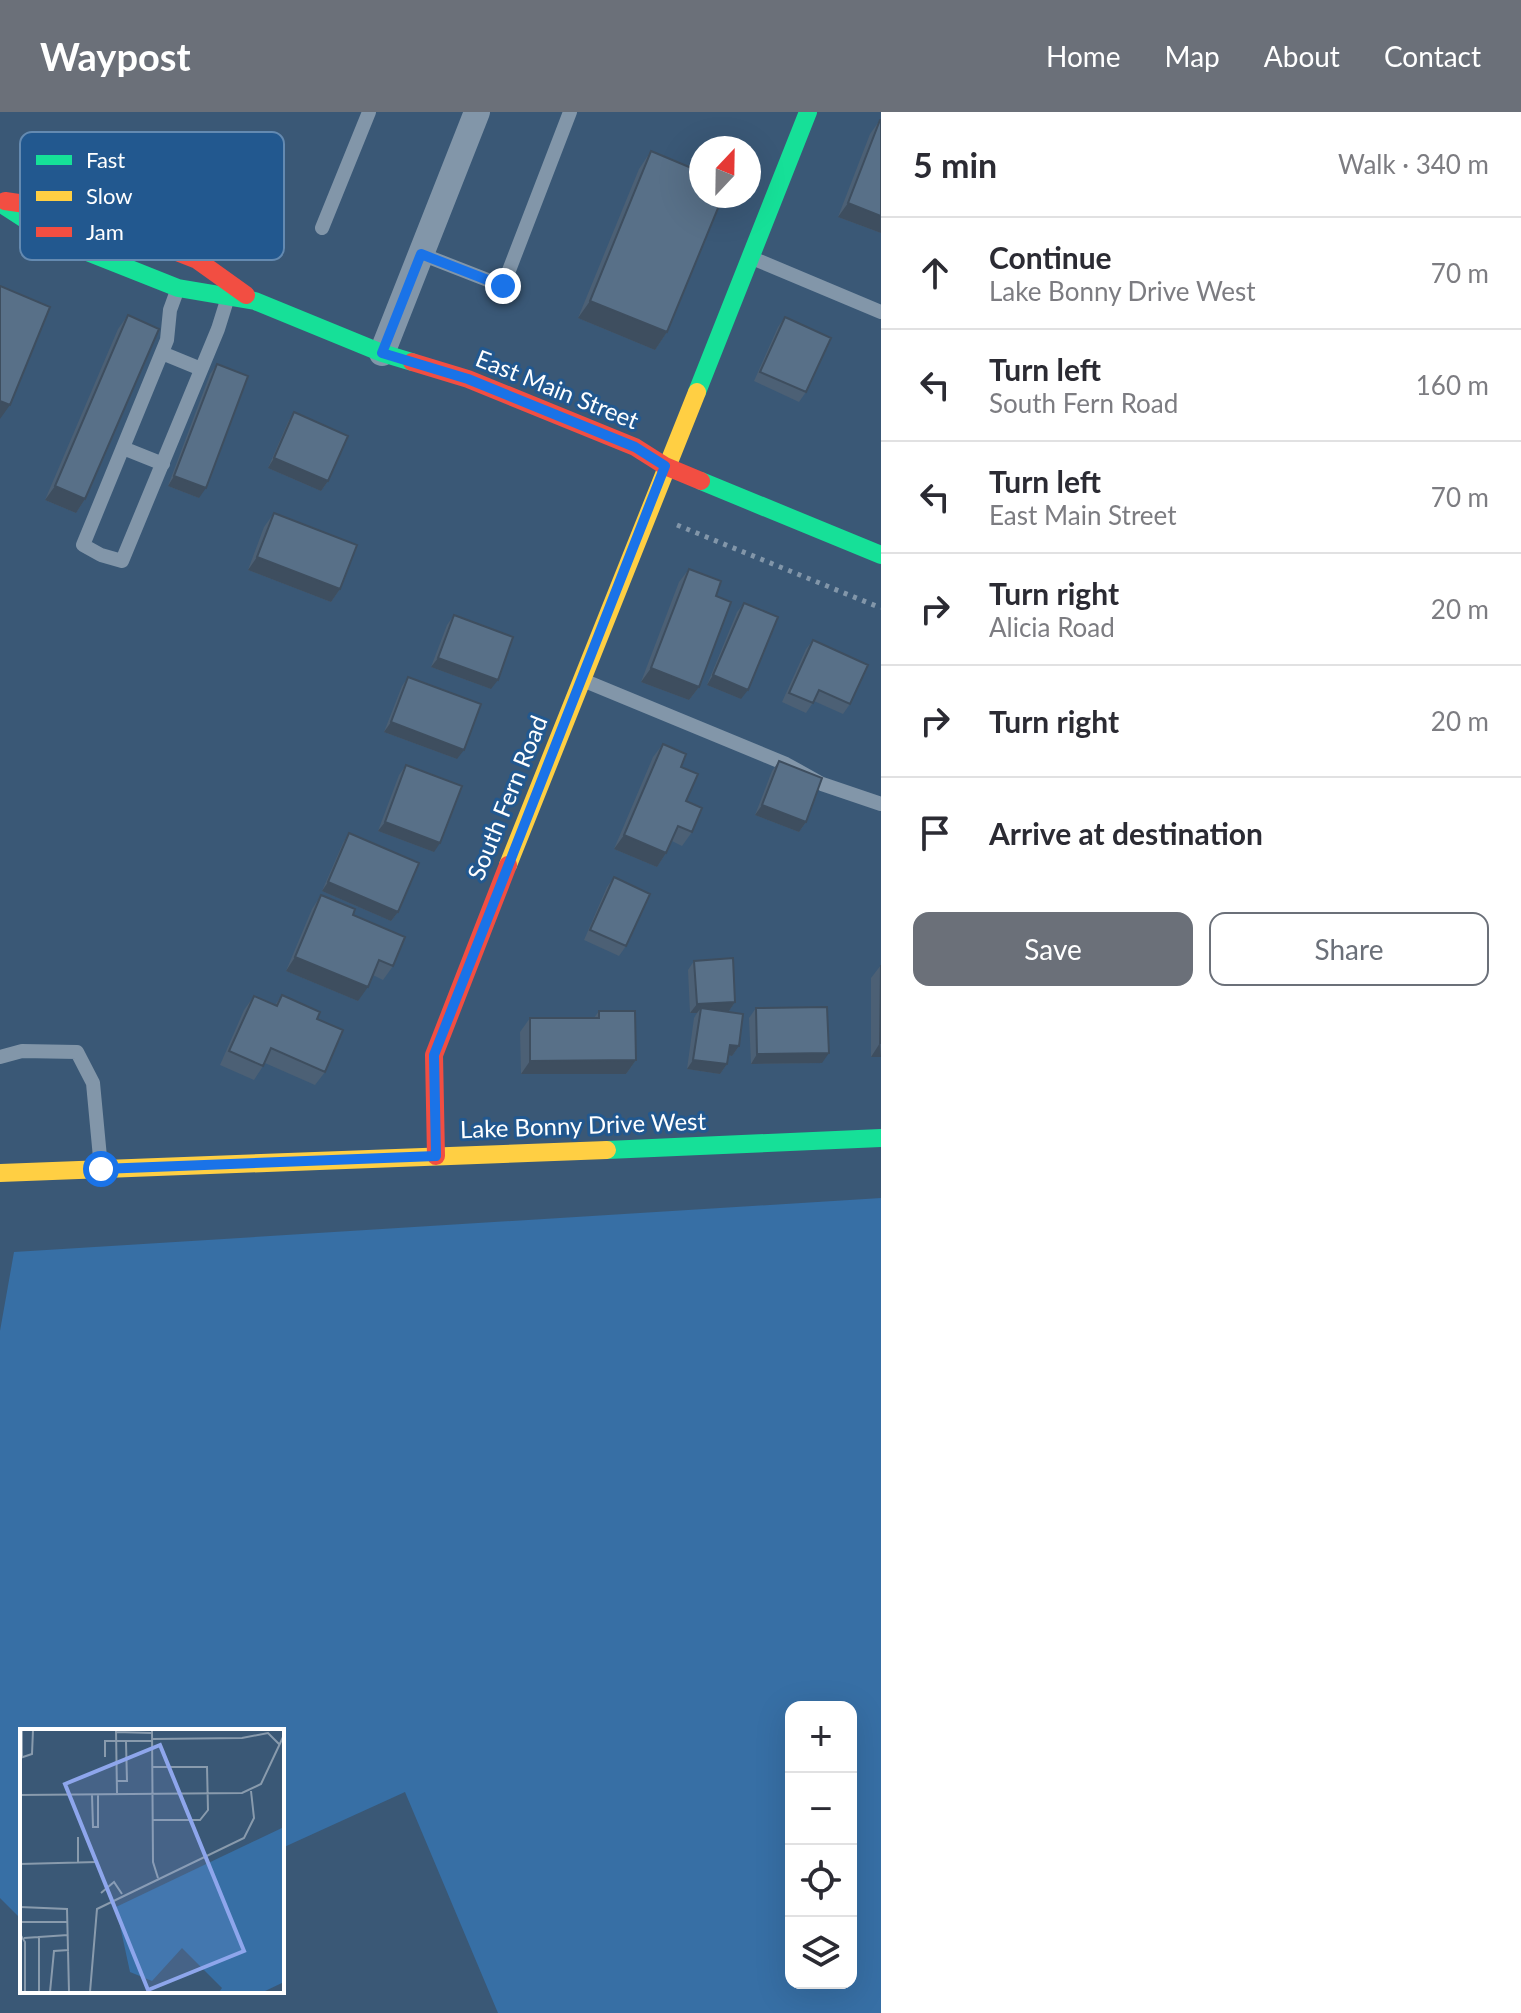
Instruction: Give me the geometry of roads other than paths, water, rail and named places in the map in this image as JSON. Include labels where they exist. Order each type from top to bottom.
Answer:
[{"type":"street","points":[[382,353],[477,112]]},
{"type":"street","name":"South Fern Road","points":[[436,1156],[434,1055],[665,466],[808,112]]},
{"type":"street","name":"East Main Street","points":[[0,202],[20,215]]},
{"type":"street","name":"East Main Street","points":[[0,202],[20,204]]},
{"type":"street","name":"East Main Street","points":[[107,260],[178,288],[255,301]]},
{"type":"street","name":"East Main Street","points":[[197,260],[255,301],[382,353],[468,379],[635,447],[665,466],[881,555]]},
{"type":"street","name":"Lake Bonny Drive West","points":[[0,1173],[881,1138]]},
{"type":"lane","points":[[322,228],[369,112]]},
{"type":"lane","points":[[421,254],[503,286],[570,112]]},
{"type":"lane","points":[[750,257],[881,312]]},
{"type":"lane","points":[[178,288],[170,310],[167,340],[83,545],[101,555],[122,561],[228,297]]},
{"type":"lane","points":[[162,353],[201,369]]},
{"type":"lane","points":[[123,448],[163,464]]},
{"type":"lane","points":[[581,679],[786,764],[822,784],[881,804]]},
{"type":"lane","points":[[0,1057],[22,1051],[77,1052],[93,1083],[101,1169]]}]
